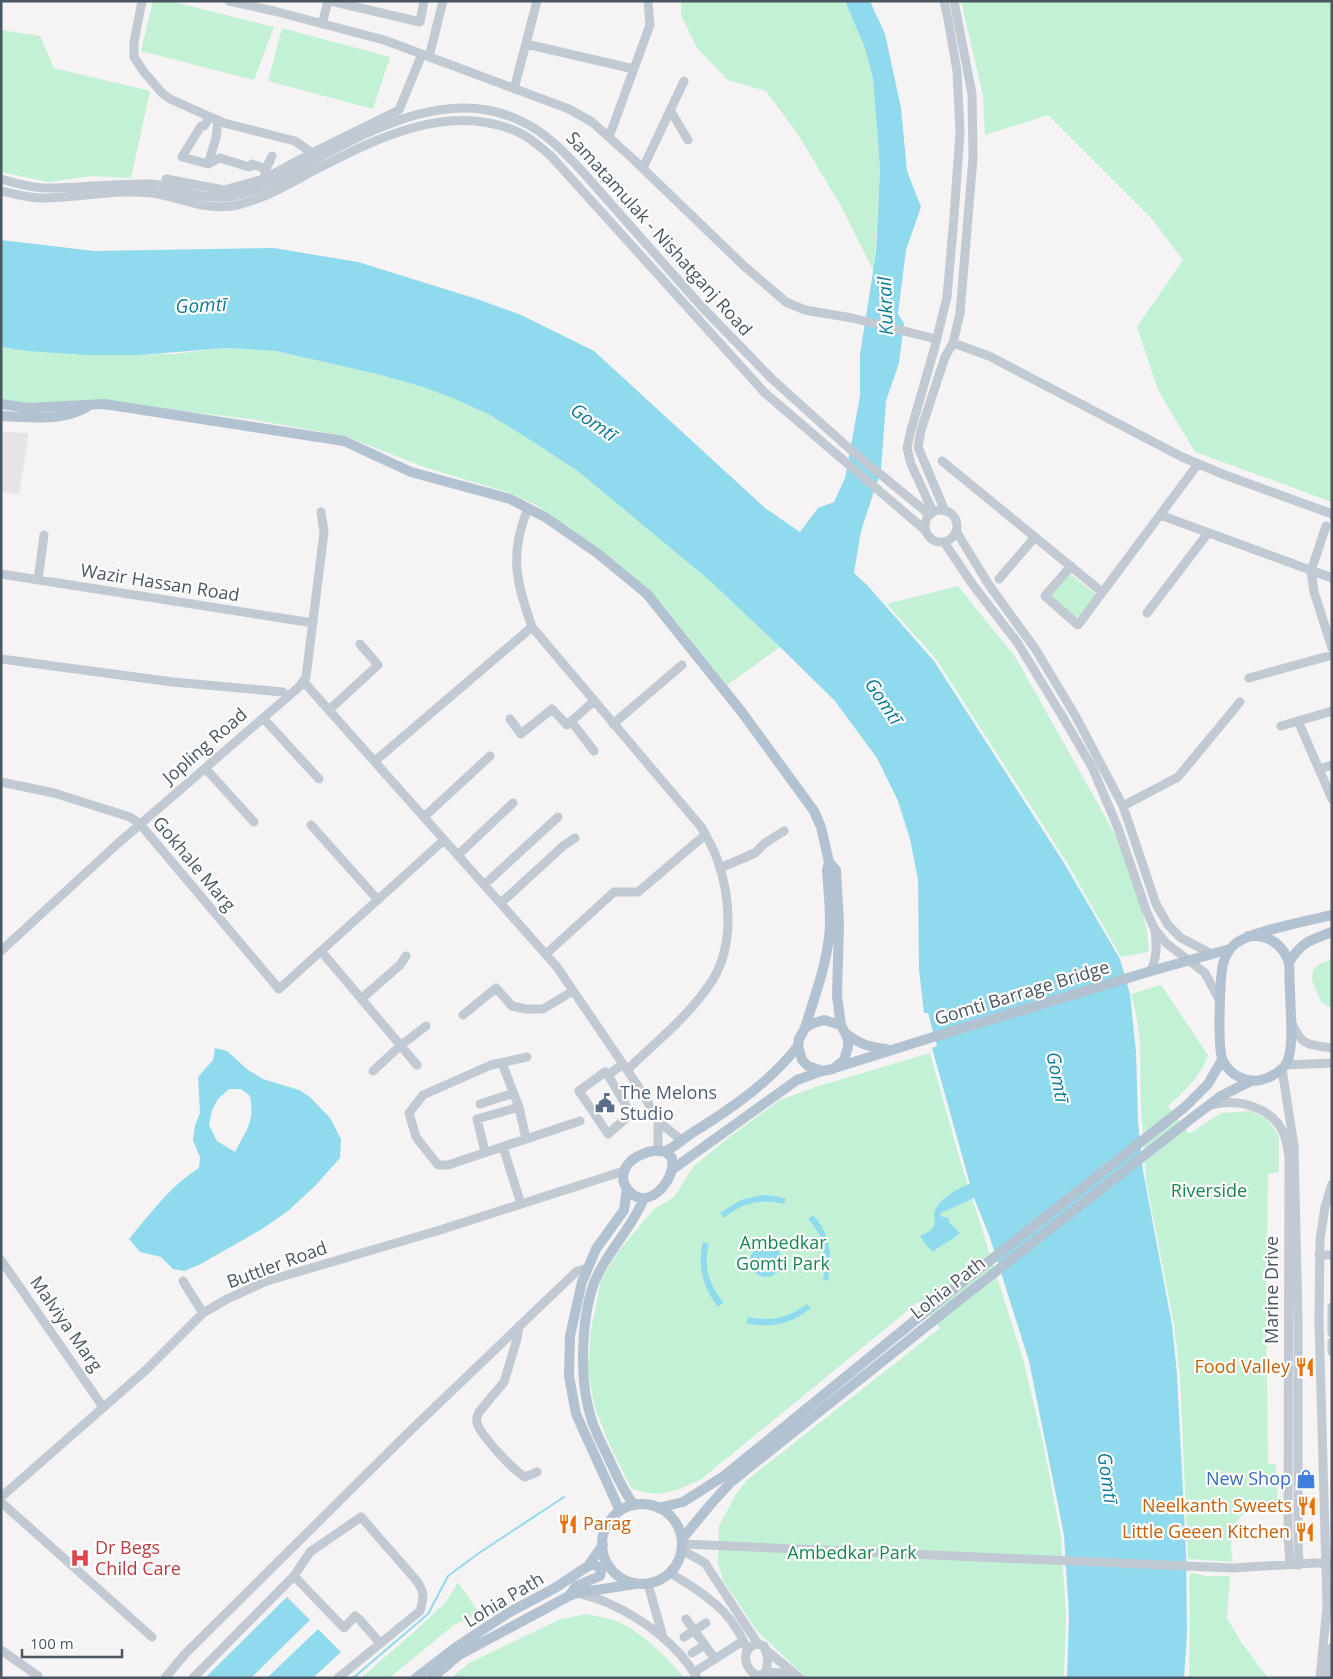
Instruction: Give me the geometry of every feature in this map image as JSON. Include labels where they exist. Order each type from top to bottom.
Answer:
[{"type":"main road","points":[[1,404],[49,412]]},
{"type":"main road","points":[[1,416],[49,412],[104,404],[344,441],[411,472],[510,499],[545,517],[597,553],[647,594],[741,710],[814,811],[822,827],[830,862],[836,870],[839,923],[837,996],[843,1029],[848,1039],[847,1054],[844,1060],[827,1070],[814,1069],[802,1060],[798,1046]]},
{"type":"main road","points":[[805,1028],[828,943],[830,922],[826,870],[830,862]]},
{"type":"main road","points":[[1250,1081],[1240,1078],[1232,1072],[1222,1060],[1219,1043],[1222,969],[1230,949],[1248,936],[1332,915]]},
{"type":"main road","points":[[1289,962],[1304,943],[1332,932]]},
{"type":"main road","points":[[1248,936],[1261,936],[1272,941],[1285,953],[1289,962],[1291,1046],[1284,1067]]},
{"type":"main road","name":"Gomti Barrage Bridge","points":[[673,1169],[797,1080],[892,1049],[1230,949]]},
{"type":"main road","points":[[662,1151],[672,1158],[673,1169],[661,1190],[653,1196],[644,1198],[633,1194],[627,1188],[624,1172],[626,1166],[633,1159],[651,1151],[662,1151],[717,1118],[768,1078],[785,1062],[798,1046],[801,1033],[811,1024],[824,1020],[843,1029],[860,1044],[875,1048],[892,1049]]},
{"type":"main road","name":"Lohia Path","points":[[658,1508],[683,1502],[724,1476],[945,1296],[1185,1107],[1208,1084],[1222,1060]]},
{"type":"main road","name":"Lohia Path","points":[[682,1544],[710,1505],[731,1482],[953,1305],[1221,1096],[1250,1081],[1270,1077],[1284,1067]]},
{"type":"main road","points":[[620,1511],[576,1414],[569,1376],[570,1336],[582,1282],[596,1250],[624,1210],[627,1188]]},
{"type":"main road","points":[[634,1506],[624,1493],[591,1418],[584,1391],[582,1352],[594,1283],[609,1256],[639,1212],[644,1198]]},
{"type":"main road","points":[[643,1505],[658,1508],[667,1513],[679,1529],[682,1544],[676,1566],[660,1580],[648,1584],[625,1580],[616,1574],[604,1556],[602,1545],[605,1532],[611,1520],[620,1511],[634,1506],[643,1505]]},
{"type":"main road","name":"Lohia Path","points":[[416,1678],[455,1648],[588,1566],[602,1545]]},
{"type":"main road","points":[[573,1594],[576,1586],[600,1576],[601,1572],[598,1566],[594,1564],[588,1566]]},
{"type":"main road","name":"Lohia Path","points":[[432,1678],[459,1655],[573,1594],[636,1583]]},
{"type":"street","points":[[142,1],[134,42],[134,57],[162,93],[170,99],[214,118],[294,141],[312,152]]},
{"type":"street","points":[[229,1],[384,40],[568,109],[592,122],[609,137],[743,265],[786,302],[805,310],[852,318],[933,338]]},
{"type":"street","points":[[322,24],[329,1],[420,22],[424,1]]},
{"type":"street","points":[[166,179],[224,190],[264,179],[312,152],[399,110],[425,56],[443,1]]},
{"type":"street","points":[[514,89],[537,1]]},
{"type":"street","points":[[609,137],[650,25],[648,1]]},
{"type":"street","points":[[931,513],[907,448],[930,364],[933,338],[947,297],[953,237],[960,132],[957,71],[944,1]]},
{"type":"street","points":[[954,1],[972,94],[973,158],[960,313],[953,343],[945,357],[921,430],[918,447],[945,511],[955,519],[956,531],[989,585],[1036,650],[1075,716],[1123,806],[1156,904],[1168,925],[1181,938],[1212,954]]},
{"type":"street","points":[[526,44],[634,69]]},
{"type":"street","points":[[643,168],[684,82]]},
{"type":"street","name":"Samatamulak - Nishatganj Road","points":[[1,179],[44,188],[154,184],[220,198],[253,190],[285,177],[395,120],[431,111],[455,108],[478,108],[503,114],[524,122],[556,144],[702,307],[772,379],[852,451],[931,513]]},
{"type":"street","points":[[670,110],[688,140]]},
{"type":"street","points":[[208,164],[216,138],[214,118]]},
{"type":"street","points":[[214,118],[204,126],[201,126],[182,157],[208,164],[220,158],[249,167],[252,164],[266,169]]},
{"type":"street","name":"Samatamulak - Nishatganj Road","points":[[1,191],[41,198],[131,192],[152,193],[213,207],[236,205],[260,198],[362,147],[398,132],[434,123],[467,119],[494,123],[521,133],[550,155],[765,392],[925,530]]},
{"type":"street","points":[[264,179],[272,156]]},
{"type":"street","points":[[944,309],[960,313]]},
{"type":"street","points":[[953,343],[990,356],[1182,457],[1332,514]]},
{"type":"street","points":[[930,364],[942,368]]},
{"type":"street","points":[[942,461],[1102,592]]},
{"type":"street","points":[[1071,566],[1045,596],[1078,625],[1198,464]]},
{"type":"street","points":[[528,508],[520,527],[516,548],[520,592],[532,627],[702,828],[717,858],[726,889],[728,921],[724,955],[712,980],[692,1006],[625,1067],[608,1075],[605,1072],[579,1091],[608,1134],[632,1114],[608,1075]]},
{"type":"street","points":[[945,511],[931,513],[925,522],[925,530],[932,540],[944,542],[951,538],[956,531]]},
{"type":"street","points":[[321,512],[324,532],[306,677],[303,681],[557,967],[642,1092],[658,1121],[662,1151]]},
{"type":"street","points":[[1160,515],[1332,578]]},
{"type":"street","points":[[1326,526],[1311,571],[1314,592],[1332,648]]},
{"type":"street","points":[[1147,613],[1208,532]]},
{"type":"street","points":[[38,580],[44,535]]},
{"type":"street","points":[[999,579],[1035,537]]},
{"type":"street","points":[[944,542],[973,585],[1017,642],[1092,767],[1118,828],[1154,928],[1158,946],[1156,959],[1151,971]]},
{"type":"street","name":"Wazir Hassan Road","points":[[1,574],[313,623]]},
{"type":"street","points":[[375,761],[532,627]]},
{"type":"street","points":[[329,710],[378,665],[360,644]]},
{"type":"street","points":[[1249,678],[1332,654]]},
{"type":"street","points":[[1,659],[173,682],[282,692],[287,697]]},
{"type":"street","points":[[613,724],[682,665]]},
{"type":"street","name":"Jopling Road","points":[[1,951],[140,824],[303,681]]},
{"type":"street","points":[[510,719],[520,734],[552,709],[567,724],[594,701]]},
{"type":"street","points":[[1123,806],[1178,777],[1240,702]]},
{"type":"street","points":[[1282,726],[1332,711]]},
{"type":"street","points":[[263,718],[319,779]]},
{"type":"street","points":[[571,721],[594,751]]},
{"type":"street","points":[[1298,721],[1332,798]]},
{"type":"street","points":[[424,817],[490,756]]},
{"type":"street","points":[[1318,769],[1332,765]]},
{"type":"street","points":[[205,768],[254,822]]},
{"type":"street","name":"Gokhale Marg","points":[[1,782],[54,793],[130,817],[140,824],[279,989],[321,951]]},
{"type":"street","points":[[458,855],[513,803]]},
{"type":"street","points":[[484,885],[558,817]]},
{"type":"street","points":[[311,825],[378,900]]},
{"type":"street","points":[[720,868],[755,853],[765,843],[784,831]]},
{"type":"street","points":[[546,954],[614,892],[638,892],[705,835]]},
{"type":"street","points":[[501,903],[563,846],[575,838]]},
{"type":"street","points":[[417,1065],[321,951],[444,840]]},
{"type":"street","points":[[1154,928],[1166,943],[1205,973],[1221,1003]]},
{"type":"street","points":[[361,999],[400,965],[406,956]]},
{"type":"street","points":[[463,1015],[496,988],[512,1006],[526,1009],[543,1009],[573,990]]},
{"type":"street","points":[[1291,1018],[1301,1040],[1314,1046],[1332,1048]]},
{"type":"street","points":[[373,1071],[400,1046],[426,1026]]},
{"type":"street","points":[[527,1057],[476,1072],[423,1095],[409,1113],[416,1137],[438,1165],[448,1165],[580,1121]]},
{"type":"street","points":[[502,1063],[514,1092],[526,1139]]},
{"type":"street","points":[[1284,1067],[1332,1063]]},
{"type":"street","name":"Marine Drive","points":[[1284,1067],[1294,1146],[1298,1320],[1298,1541],[1294,1565]]},
{"type":"street","points":[[480,1104],[514,1092]]},
{"type":"street","name":"Marine Drive","points":[[1208,1106],[1223,1102],[1241,1102],[1259,1109],[1275,1120],[1285,1136],[1289,1156],[1288,1536],[1294,1565]]},
{"type":"street","points":[[485,1152],[477,1119],[519,1108]]},
{"type":"street","points":[[658,1121],[681,1140]]},
{"type":"street","points":[[503,1147],[521,1204]]},
{"type":"street","name":"Buttler Road","points":[[1,1497],[146,1370],[203,1314],[227,1299],[268,1281],[624,1172]]},
{"type":"street","points":[[1320,1678],[1329,1574],[1319,1321],[1319,1255],[1325,1207],[1332,1184]]},
{"type":"street","points":[[1319,1255],[1332,1255]]},
{"type":"street","name":"Malviya Marg","points":[[1,1260],[104,1406]]},
{"type":"street","points":[[165,1678],[185,1654],[412,1429],[577,1271],[588,1268]]},
{"type":"street","points":[[183,1281],[203,1314]]},
{"type":"street","points":[[1332,1307],[1332,1333]]},
{"type":"street","points":[[519,1326],[518,1340],[504,1382],[482,1408],[476,1422],[516,1471],[525,1477],[536,1472]]},
{"type":"street","points":[[1332,1342],[1332,1352]]},
{"type":"street","points":[[1,1502],[152,1637]]},
{"type":"street","points":[[193,1678],[294,1576],[310,1552],[361,1517],[416,1580],[422,1588],[424,1598],[420,1611],[338,1678]]},
{"type":"street","points":[[682,1544],[1233,1568],[1332,1563]]},
{"type":"street","points":[[682,1544],[706,1563],[758,1644]]},
{"type":"street","points":[[670,1573],[686,1582],[722,1610],[736,1627],[745,1645],[746,1661],[752,1676],[781,1673],[787,1678]]},
{"type":"street","points":[[294,1576],[344,1628],[355,1616],[380,1643]]},
{"type":"street","points":[[648,1584],[663,1637]]},
{"type":"street","points":[[573,1594],[608,1603],[634,1617],[663,1637],[698,1673],[715,1659],[745,1645],[758,1644],[764,1646],[766,1650],[800,1678]]},
{"type":"street","points":[[686,1619],[715,1659]]},
{"type":"street","points":[[684,1637],[706,1623]]},
{"type":"street","points":[[692,1653],[705,1645]]},
{"type":"street","points":[[1328,1678],[1332,1647]]},
{"type":"street","points":[[1,1650],[38,1676]]},
{"type":"street","points":[[766,1650],[768,1658],[766,1675]]},
{"type":"shaded area","points":[[1,432],[29,433],[19,494],[1,492]]},
{"type":"green space","points":[[153,1],[170,1],[274,27],[254,80],[141,51]]},
{"type":"green space","points":[[681,1],[845,1],[865,48],[873,78],[880,168],[874,272],[841,206],[797,133],[766,91],[728,80],[697,48],[681,15]]},
{"type":"green space","points":[[961,1],[1332,1],[1332,502],[1195,452],[1158,390],[1137,327],[1183,260],[1152,219],[1048,115],[985,135],[983,95]]},
{"type":"green space","points":[[282,28],[390,57],[373,109],[268,81]]},
{"type":"green space","points":[[1,30],[40,36],[54,68],[150,91],[131,178],[92,176],[49,182],[1,172]]},
{"type":"green space","points":[[1,347],[28,351],[173,354],[227,348],[276,351],[381,375],[423,387],[455,399],[490,415],[579,472],[709,580],[780,647],[727,685],[663,605],[647,588],[601,551],[538,506],[510,493],[424,467],[345,436],[250,419],[98,401],[64,404],[1,403]]},
{"type":"green space","points":[[1069,573],[1096,594],[1076,619],[1049,597]]},
{"type":"green space","points":[[958,586],[1016,658],[1116,836],[1137,893],[1147,930],[1149,952],[1121,957],[1066,861],[936,659],[887,604]]},
{"type":"green space","points":[[1332,959],[1332,1008],[1321,1002],[1312,980],[1313,970],[1320,964]]},
{"type":"green space","name":"Riverside","points":[[1161,985],[1208,1055],[1196,1077],[1168,1106],[1189,1134],[1221,1113],[1251,1111],[1267,1119],[1279,1136],[1279,1172],[1268,1174],[1266,1310],[1268,1464],[1276,1464],[1278,1511],[1258,1509],[1242,1515],[1237,1521],[1232,1537],[1233,1562],[1188,1559],[1180,1376],[1174,1325],[1146,1180],[1141,1107],[1140,1041],[1131,994]]},
{"type":"green space","points":[[930,1053],[960,1160],[1023,1359],[1044,1447],[1061,1537],[1066,1616],[1064,1678],[807,1678],[757,1631],[723,1580],[718,1563],[719,1526],[735,1496],[747,1480],[940,1328],[918,1302],[700,1480],[674,1491],[651,1493],[631,1488],[607,1439],[594,1405],[588,1368],[591,1330],[601,1280],[618,1252],[654,1209],[674,1197],[694,1166],[780,1100],[819,1086]]},
{"type":"green space","points":[[1192,1573],[1206,1576],[1230,1576],[1227,1618],[1241,1642],[1268,1678],[1189,1678],[1189,1575]]},
{"type":"green space","points":[[458,1582],[479,1613],[454,1625],[389,1678],[361,1678],[446,1602]]},
{"type":"green space","points":[[586,1614],[614,1620],[633,1630],[662,1653],[684,1678],[451,1678],[469,1663],[558,1620]]},
{"type":"water","points":[[845,1],[870,1],[885,34],[901,108],[907,171],[921,207],[906,250],[898,314],[904,323],[899,363],[886,401],[881,470],[861,531],[854,573],[867,585],[934,661],[1064,863],[1120,959],[1130,994],[1136,1052],[1138,1121],[1143,1171],[1172,1325],[1177,1374],[1186,1552],[1187,1634],[1184,1678],[1067,1678],[1069,1615],[1064,1535],[1029,1361],[989,1235],[974,1198],[941,1213],[940,1216],[948,1218],[950,1223],[960,1233],[954,1238],[933,1252],[920,1236],[933,1228],[935,1223],[934,1213],[937,1206],[955,1191],[970,1184],[932,1048],[937,1046],[928,1013],[924,1013],[919,969],[918,880],[910,839],[898,801],[877,758],[835,701],[709,580],[579,472],[490,415],[455,399],[423,387],[381,375],[276,351],[227,348],[139,355],[87,355],[1,347],[1,240],[94,251],[274,248],[358,262],[477,299],[521,315],[594,351],[765,508],[800,532],[818,508],[834,502],[845,478],[860,396],[860,355],[876,252],[880,168],[873,78],[865,48]]},
{"type":"water","points":[[215,1048],[227,1051],[248,1070],[263,1079],[299,1090],[310,1097],[330,1118],[341,1139],[340,1158],[315,1186],[288,1211],[262,1229],[199,1265],[184,1271],[173,1269],[161,1257],[140,1252],[129,1239],[170,1192],[199,1168],[200,1157],[193,1140],[195,1125],[200,1113],[198,1077],[213,1060]],"holes":[[[229,1089],[241,1089],[250,1096],[251,1113],[246,1132],[235,1152],[217,1141],[209,1125],[212,1110],[218,1099]]]},
{"type":"water","points":[[762,1195],[786,1199],[784,1204],[760,1202],[745,1205],[724,1218],[720,1213],[741,1200]]},
{"type":"water","points":[[813,1215],[819,1222],[829,1246],[828,1281],[823,1279],[825,1263],[821,1240],[818,1232],[808,1219]]},
{"type":"water","points":[[703,1242],[709,1244],[707,1252],[708,1275],[714,1289],[723,1302],[718,1307],[708,1292],[701,1268]]},
{"type":"water","points":[[766,1245],[778,1249],[782,1261],[778,1273],[766,1277],[754,1273],[750,1261],[754,1249]]},
{"type":"water","points":[[807,1304],[811,1308],[796,1318],[780,1324],[755,1325],[746,1323],[748,1317],[772,1319],[786,1316]]},
{"type":"water","points":[[287,1597],[310,1620],[251,1678],[205,1678]]},
{"type":"water","points":[[318,1629],[341,1652],[313,1678],[267,1678]]},
{"type":"waterway","points":[[353,1678],[428,1614],[448,1576],[479,1553],[564,1497]]},
{"type":"place","name":"The Melons Studio","points":[[605,1103]]},
{"type":"place","name":"Food Valley","points":[[1305,1367]]},
{"type":"place","name":"New Shop","points":[[1306,1479]]},
{"type":"place","name":"Neelkanth Sweets","points":[[1307,1506]]},
{"type":"place","name":"Parag","points":[[568,1524]]},
{"type":"place","name":"Little Geeen Kitchen","points":[[1305,1532]]},
{"type":"place","name":"Dr Begs Child Care","points":[[80,1558]]},
{"type":"water label","name":"Gomtī","points":[[201,305]]},
{"type":"water label","name":"Kukrail","points":[[885,306]]},
{"type":"water label","name":"Gomtī","points":[[594,422]]},
{"type":"water label","name":"Gomtī","points":[[884,701]]},
{"type":"water label","name":"Gomtī","points":[[1058,1077]]},
{"type":"water label","name":"Gomtī","points":[[1108,1478]]},
{"type":"park label","name":"Ambedkar Gomti Park","points":[[783,1253]]},
{"type":"park label","name":"Ambedkar Park","points":[[852,1553]]}]
